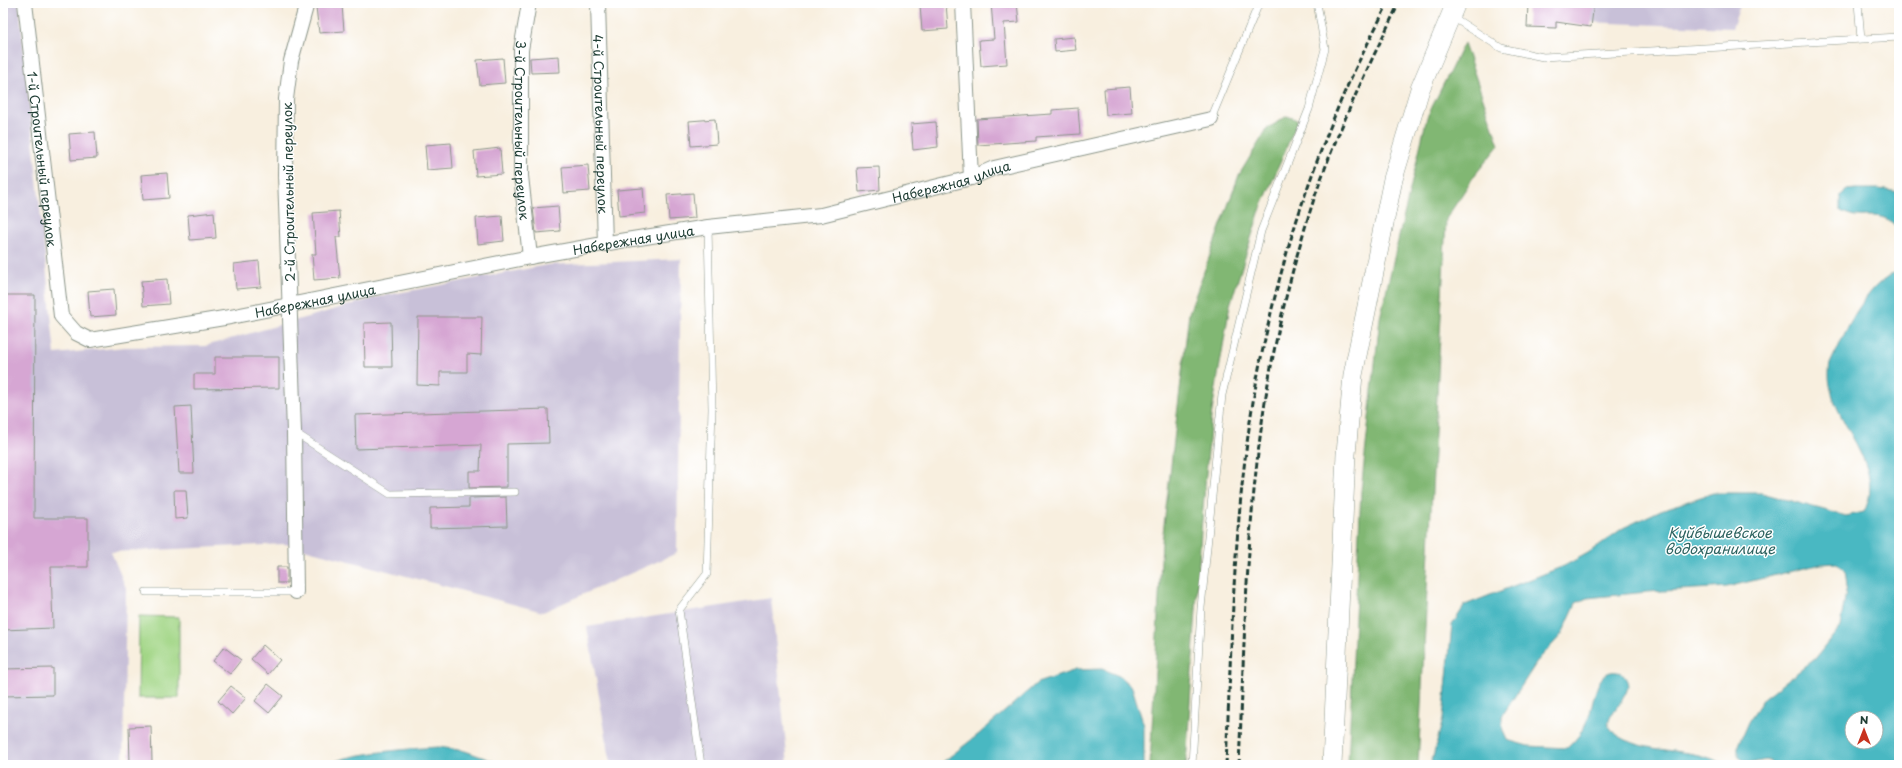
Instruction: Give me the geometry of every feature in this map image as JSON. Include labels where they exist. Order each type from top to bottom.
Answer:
[{"type":"main road","points":[[1332,765],[1346,454],[1353,375],[1393,179],[1420,89],[1453,10]]},
{"type":"street","name":"1-й Строительный переулок","points":[[25,3],[61,316]]},
{"type":"street","name":"2-й Строительный переулок","points":[[296,592],[294,432],[285,175],[286,100],[291,61],[307,3]]},
{"type":"street","name":"3-й Строительный переулок","points":[[529,3],[521,50],[521,176],[530,257]]},
{"type":"street","name":"4-й Строительный переулок","points":[[598,3],[605,244]]},
{"type":"street","points":[[963,3],[971,178]]},
{"type":"street","name":"Набережная улица","points":[[61,316],[76,333],[90,340],[290,306],[530,257],[605,244],[708,227],[822,215],[971,178],[994,168],[1211,119]]},
{"type":"lane","points":[[1211,119],[1259,3]]},
{"type":"lane","points":[[1192,765],[1201,608],[1222,395],[1261,231],[1309,109],[1325,49],[1317,3]]},
{"type":"lane","points":[[1858,3],[1861,39]]},
{"type":"lane","points":[[1453,10],[1501,48],[1543,57],[1899,37]]},
{"type":"lane","points":[[700,765],[679,610],[707,574],[712,409],[708,227]]},
{"type":"lane","points":[[294,432],[390,494],[515,492]]},
{"type":"lane","points":[[146,592],[296,592]]},
{"type":"shaded area","points":[[3,3],[19,3],[55,354],[125,347],[205,346],[382,296],[547,265],[681,259],[677,553],[543,612],[285,544],[111,552],[126,588],[123,765],[3,765]]},
{"type":"shaded area","points":[[1538,3],[1741,3],[1732,28],[1537,20]]},
{"type":"shaded area","points":[[771,598],[788,765],[611,765],[587,627]]},
{"type":"green space","points":[[1464,43],[1499,145],[1474,176],[1446,219],[1418,765],[1348,765],[1361,491],[1380,318],[1427,117]]},
{"type":"green space","points":[[1287,116],[1298,120],[1259,213],[1230,305],[1211,417],[1201,531],[1186,765],[1150,765],[1162,542],[1189,313],[1239,175],[1267,129]]},
{"type":"green space","points":[[139,616],[179,617],[179,698],[138,698]]},
{"type":"water","points":[[1879,189],[1899,192],[1899,230],[1885,218],[1878,216],[1849,215],[1841,211],[1841,195],[1847,190]]},
{"type":"water","name":"Куйбышевское водохранилище","points":[[1899,267],[1899,765],[1772,765],[1770,760],[1750,763],[1738,757],[1738,745],[1748,722],[1764,698],[1815,659],[1840,627],[1847,586],[1845,570],[1837,563],[1821,564],[1727,587],[1647,592],[1587,598],[1576,603],[1562,634],[1539,659],[1502,716],[1503,731],[1507,740],[1528,746],[1567,748],[1579,735],[1586,723],[1596,689],[1600,681],[1610,672],[1619,672],[1622,673],[1626,679],[1628,686],[1626,693],[1609,721],[1609,727],[1613,732],[1626,740],[1639,745],[1698,755],[1725,765],[1431,765],[1443,719],[1452,625],[1465,605],[1564,566],[1588,553],[1623,528],[1661,510],[1713,493],[1762,493],[1846,516],[1864,512],[1870,493],[1868,474],[1862,456],[1835,402],[1830,383],[1830,364],[1859,307],[1876,286]]},
{"type":"water","points":[[1102,669],[1119,676],[1132,687],[1144,726],[1144,765],[939,765],[979,734],[1037,683],[1076,670]]},
{"type":"water","points":[[439,747],[465,751],[504,765],[329,765],[349,757],[365,754]]},
{"type":"building","points":[[946,3],[948,29],[922,31],[920,5]]},
{"type":"building","points":[[991,3],[1017,3],[1019,22],[1004,23],[1007,64],[981,66],[979,40],[994,39]]},
{"type":"building","points":[[1528,3],[1594,3],[1591,27],[1556,22],[1556,28],[1527,27]]},
{"type":"building","points":[[342,5],[344,31],[319,33],[316,7]]},
{"type":"building","points":[[1074,37],[1076,50],[1055,52],[1054,39]]},
{"type":"building","points":[[559,56],[560,72],[531,73],[530,58]]},
{"type":"building","points":[[503,58],[505,83],[480,85],[477,60]]},
{"type":"building","points":[[1130,87],[1132,113],[1106,115],[1104,89]]},
{"type":"building","points":[[1078,108],[1080,134],[1036,137],[1036,141],[978,145],[977,119],[1052,114],[1052,110]]},
{"type":"building","points":[[715,119],[717,144],[691,146],[689,121]]},
{"type":"building","points":[[936,122],[938,147],[913,150],[911,124]]},
{"type":"building","points":[[95,132],[97,158],[71,160],[69,134]]},
{"type":"building","points":[[451,143],[453,168],[427,170],[425,145]]},
{"type":"building","points":[[500,148],[502,174],[476,176],[474,151]]},
{"type":"building","points":[[588,165],[590,191],[564,193],[562,167]]},
{"type":"building","points":[[879,167],[880,190],[859,192],[857,168]]},
{"type":"building","points":[[167,173],[169,198],[143,200],[141,175]]},
{"type":"building","points":[[643,188],[645,213],[619,216],[617,190]]},
{"type":"building","points":[[693,193],[695,218],[669,220],[667,195]]},
{"type":"building","points":[[558,206],[560,231],[536,233],[533,208]]},
{"type":"building","points":[[339,211],[341,237],[336,237],[340,278],[314,280],[312,254],[316,254],[313,213]]},
{"type":"building","points":[[214,212],[216,238],[190,240],[188,215]]},
{"type":"building","points":[[502,216],[504,241],[478,244],[476,218]]},
{"type":"building","points":[[259,261],[261,287],[236,289],[234,264]]},
{"type":"building","points":[[167,279],[169,304],[143,306],[141,281]]},
{"type":"building","points":[[114,289],[116,315],[90,317],[88,291]]},
{"type":"building","points":[[3,295],[35,295],[34,518],[88,518],[88,567],[51,567],[53,628],[3,630]]},
{"type":"building","points":[[418,317],[482,317],[481,355],[467,354],[467,372],[440,372],[440,386],[417,385]]},
{"type":"building","points":[[391,322],[392,367],[365,367],[364,323]]},
{"type":"building","points":[[215,357],[279,357],[279,388],[194,389],[194,374],[215,374]]},
{"type":"building","points":[[191,406],[194,473],[179,473],[175,407]]},
{"type":"building","points":[[548,409],[549,443],[507,444],[507,487],[469,488],[469,471],[480,471],[481,445],[356,449],[355,415]]},
{"type":"building","points":[[174,490],[186,490],[188,518],[175,519]]},
{"type":"building","points":[[506,497],[507,526],[430,528],[430,508],[469,507],[469,498]]},
{"type":"building","points":[[277,567],[287,567],[287,583],[277,583]]},
{"type":"building","points":[[263,645],[280,660],[268,674],[251,659]]},
{"type":"building","points":[[224,647],[241,660],[230,674],[213,661]]},
{"type":"building","points":[[53,668],[53,695],[3,696],[3,669]]},
{"type":"building","points":[[268,684],[283,696],[269,713],[255,701]]},
{"type":"building","points":[[231,686],[246,698],[232,714],[218,701]]},
{"type":"building","points":[[151,726],[152,762],[130,763],[129,727]]},
{"type":"railway","points":[[1226,765],[1239,513],[1251,413],[1266,333],[1281,272],[1309,183],[1337,109],[1388,3]]},
{"type":"railway","points":[[1239,765],[1246,597],[1252,513],[1265,401],[1282,313],[1305,227],[1323,174],[1354,100],[1399,3]]}]
